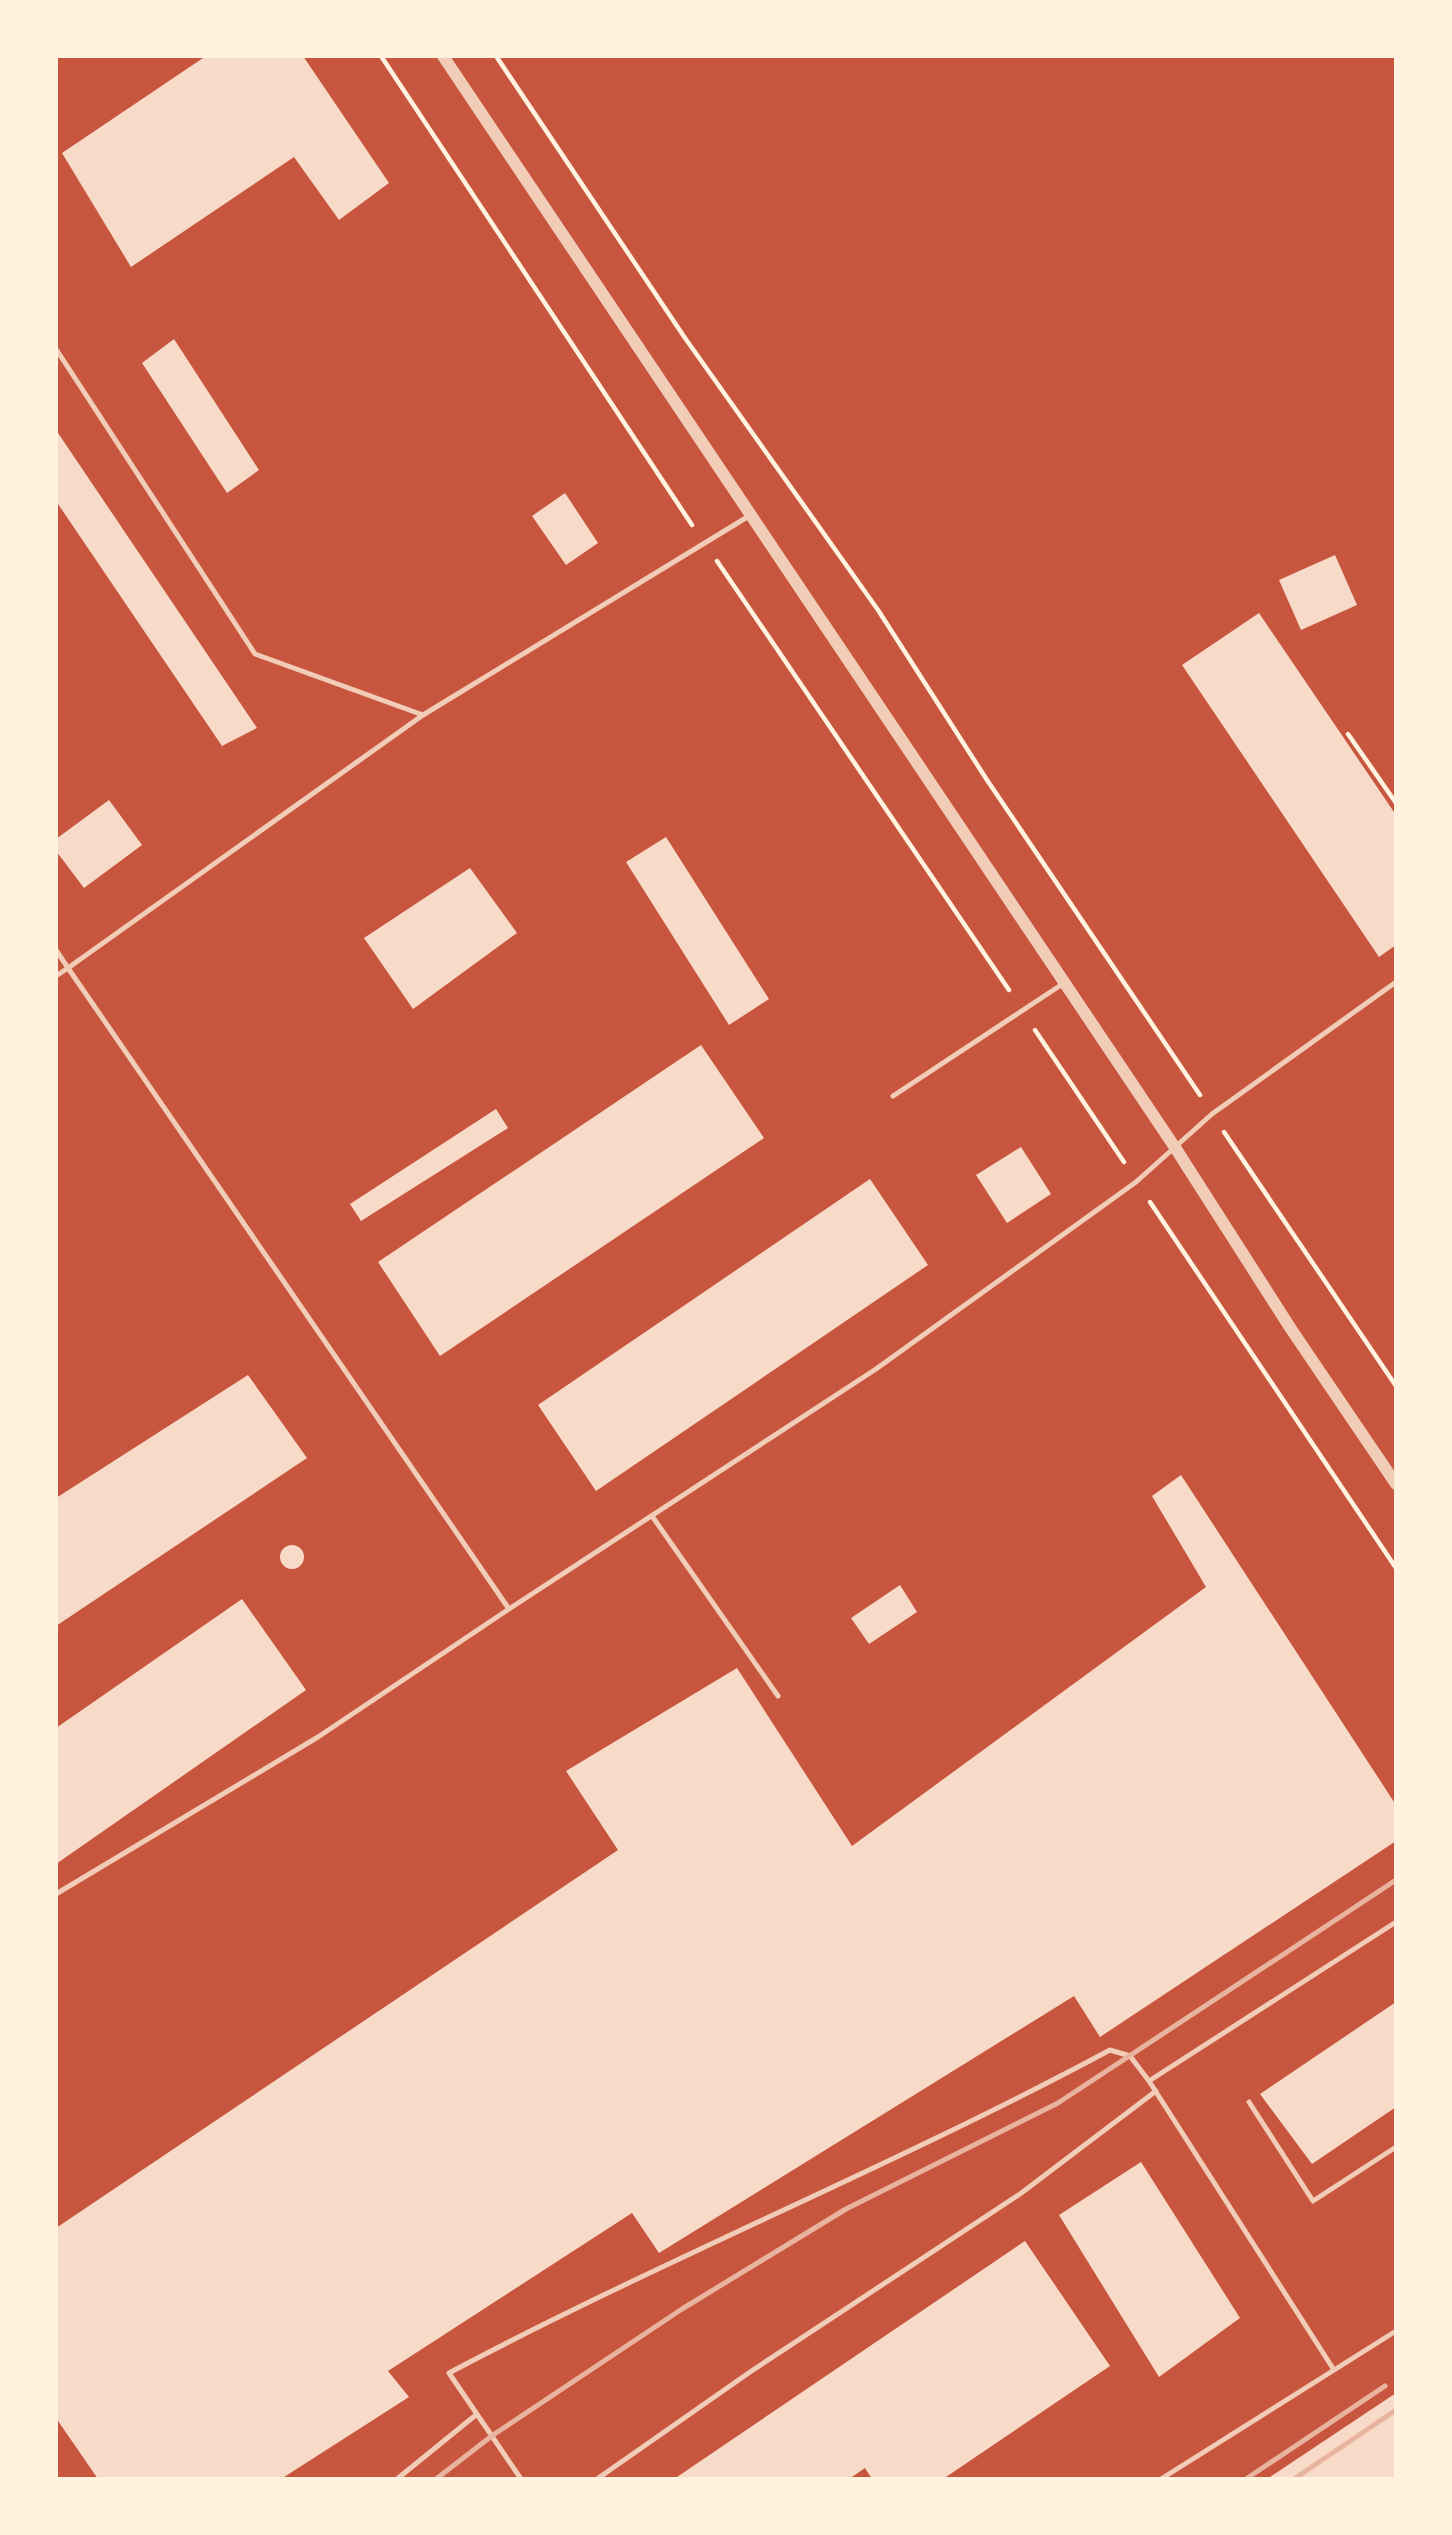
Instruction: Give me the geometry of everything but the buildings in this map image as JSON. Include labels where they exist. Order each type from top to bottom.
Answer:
[{"type":"street","points":[[443,56],[1176,1149],[1291,1329],[1396,1484]]},
{"type":"lane","points":[[56,349],[255,654],[424,715]]},
{"type":"lane","points":[[56,976],[424,715],[749,516]]},
{"type":"lane","points":[[56,950],[509,1609]]},
{"type":"lane","points":[[56,1895],[318,1737],[876,1369],[1136,1182],[1212,1114],[1396,982]]},
{"type":"lane","points":[[893,1096],[1063,983]]},
{"type":"lane","points":[[652,1516],[778,1696]]},
{"type":"lane","points":[[1149,2081],[1396,1922]]},
{"type":"lane","points":[[521,2479],[449,2373],[902,2156],[1110,2050],[1130,2056],[1156,2091],[1334,2370]]},
{"type":"lane","points":[[597,2479],[750,2372],[1020,2194],[1156,2091]]},
{"type":"lane","points":[[1249,2102],[1313,2202],[1396,2147]]},
{"type":"lane","points":[[1161,2479],[1396,2332]]},
{"type":"lane","points":[[397,2479],[477,2414]]},
{"type":"path","points":[[496,56],[685,338],[878,610],[987,780],[1187,1075]]},
{"type":"path","points":[[1348,734],[1396,803]]},
{"type":"path","points":[[1039,1036],[1124,1163]]},
{"type":"path","points":[[1233,1145],[1396,1386]]},
{"type":"path","points":[[1152,1205],[1396,1568]]},
{"type":"railway","points":[[436,2479],[493,2435],[682,2309],[846,2209],[1058,2103],[1396,1880]]},
{"type":"railway","points":[[1246,2479],[1385,2386]]},
{"type":"railway","points":[[1294,2479],[1396,2410]]}]
